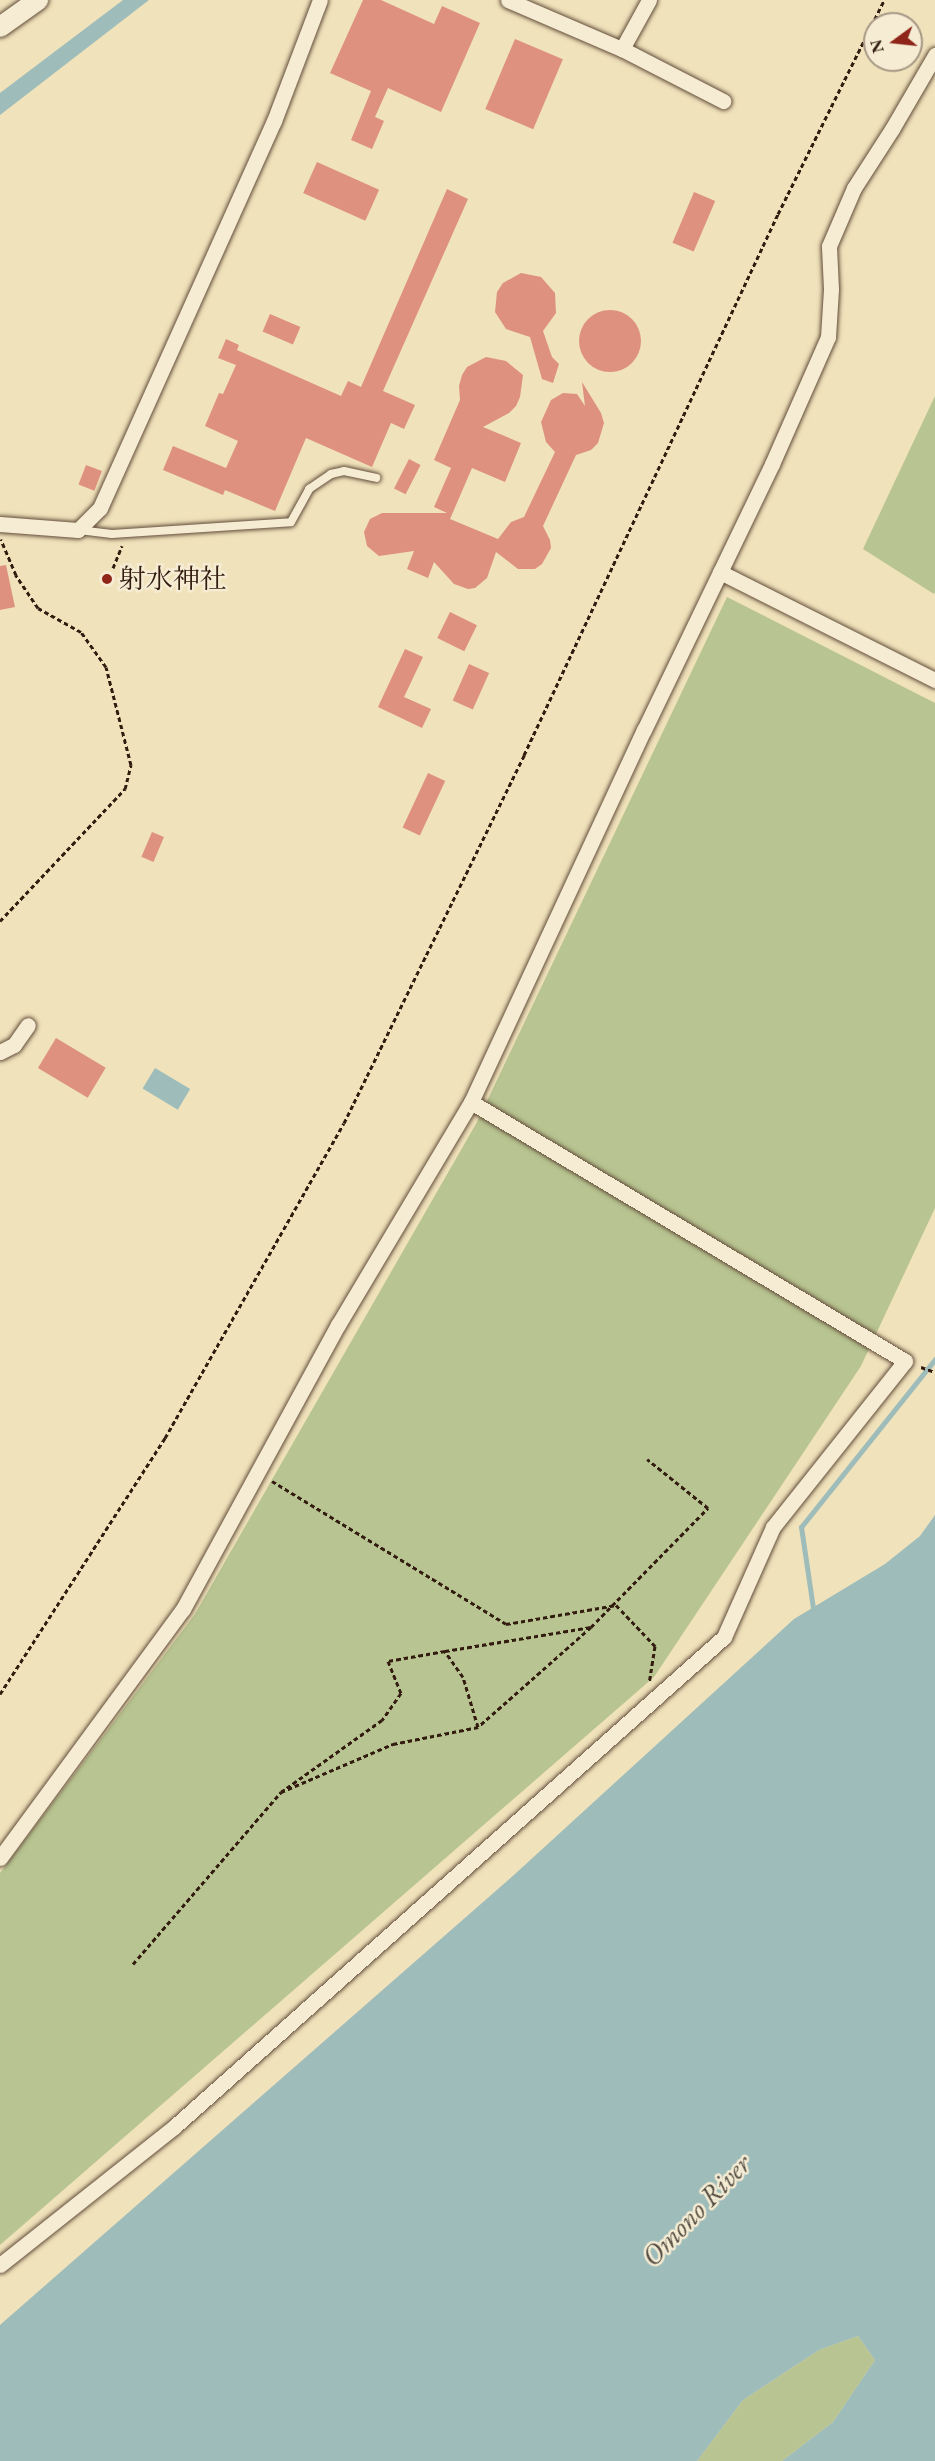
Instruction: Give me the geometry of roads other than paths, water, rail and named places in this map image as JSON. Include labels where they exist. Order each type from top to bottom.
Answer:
[{"type":"street","points":[[0,27],[38,0]]},
{"type":"street","points":[[0,524],[78,530],[100,508],[274,121],[320,0]]},
{"type":"street","points":[[508,0],[622,49],[723,101]]},
{"type":"street","points":[[622,49],[649,0]]},
{"type":"street","points":[[0,1858],[183,1608],[338,1325],[471,1102],[828,337],[831,289],[829,246],[854,188],[935,55]]},
{"type":"street","points":[[720,572],[935,680]]},
{"type":"street","points":[[0,1052],[14,1046],[28,1025]]},
{"type":"street","points":[[0,2265],[174,2127],[724,1637],[773,1527],[905,1361],[471,1102]]},
{"type":"lane","points":[[78,530],[128,533],[291,522],[309,489],[331,474],[344,471],[376,478]]},
{"type":"water","points":[[123,0],[149,0],[0,115],[0,93]]},
{"type":"water","points":[[155,1068],[190,1089],[178,1110],[143,1089]]},
{"type":"water","name":"Omono River","points":[[935,1515],[935,2461],[782,2461],[833,2422],[875,2360],[858,2336],[819,2350],[743,2400],[697,2461],[0,2461],[0,2325],[515,1874],[794,1619],[885,1564],[920,1536]]},
{"type":"waterway","points":[[813,1608],[801,1527],[935,1359]]},
{"type":"place","name":"射水神社","points":[[107,579]]}]
